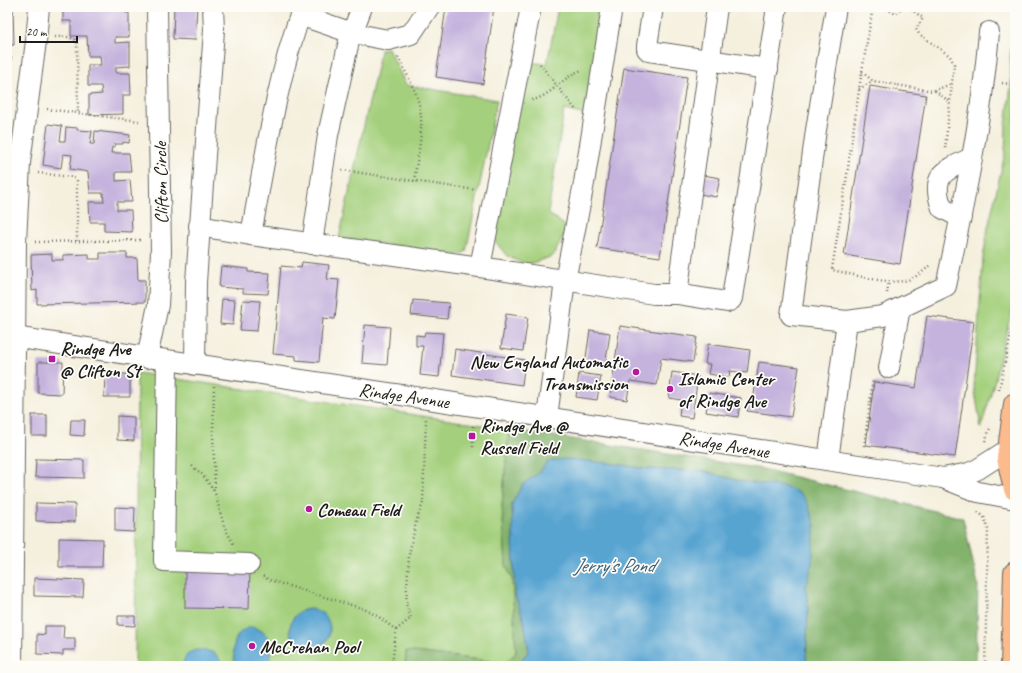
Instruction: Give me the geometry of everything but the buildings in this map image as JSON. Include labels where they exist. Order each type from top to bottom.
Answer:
[{"type":"highway","points":[[1007,398],[1008,458],[1015,489]]},
{"type":"highway","points":[[1012,666],[1015,573]]},
{"type":"street","points":[[12,666],[11,337],[20,163],[36,41],[38,7]]},
{"type":"street","name":"Clifton Circle","points":[[147,358],[158,305],[160,272],[156,7]]},
{"type":"street","points":[[195,365],[196,282],[213,44],[213,7]]},
{"type":"street","points":[[312,244],[328,135],[349,41],[362,7]]},
{"type":"street","points":[[251,235],[275,107],[287,54],[301,11],[352,33],[388,40],[411,34],[429,7]]},
{"type":"street","points":[[480,267],[531,7]]},
{"type":"street","points":[[547,417],[565,281],[586,168],[612,7]]},
{"type":"street","points":[[653,7],[647,46],[649,51],[768,69]]},
{"type":"street","points":[[677,294],[717,7]]},
{"type":"street","points":[[200,226],[251,235],[480,267],[654,294],[677,294],[727,302],[731,300],[777,7]]},
{"type":"street","points":[[836,7],[816,130],[790,315],[848,321],[883,316],[893,302],[946,286],[961,218],[986,74],[989,32]]},
{"type":"street","points":[[961,218],[942,208],[937,195],[940,176],[948,169],[971,158]]},
{"type":"street","points":[[881,371],[893,302]]},
{"type":"street","points":[[828,460],[848,321]]},
{"type":"street","name":"Rindge Avenue","points":[[11,337],[943,478],[978,492],[1015,498]]},
{"type":"street","points":[[167,361],[164,560],[249,564]]},
{"type":"street","name":"Rindge Avenue","points":[[943,478],[968,473],[978,469],[1009,449]]},
{"type":"path","points":[[832,270],[848,175],[859,89],[873,7]]},
{"type":"path","points":[[883,7],[896,14],[902,7]]},
{"type":"path","points":[[54,37],[70,37],[77,42],[78,114]]},
{"type":"path","points":[[390,39],[413,87],[420,109],[420,127],[414,181]]},
{"type":"path","points":[[7,58],[17,58]]},
{"type":"path","points":[[538,62],[576,111]]},
{"type":"path","points":[[529,101],[546,95],[568,77],[579,70],[586,68]]},
{"type":"path","points":[[862,72],[873,81],[936,91],[950,102]]},
{"type":"path","points":[[859,89],[873,81]]},
{"type":"path","points":[[936,91],[952,84]]},
{"type":"path","points":[[44,109],[142,122]]},
{"type":"path","points":[[323,168],[482,191]]},
{"type":"path","points":[[37,172],[71,176],[76,179],[77,241]]},
{"type":"path","points":[[34,242],[143,240]]},
{"type":"path","points":[[889,281],[893,302]]},
{"type":"path","points":[[1007,398],[1015,315]]},
{"type":"path","points":[[863,447],[881,371]]},
{"type":"path","points":[[214,385],[213,432],[215,493],[224,526],[236,547],[249,564],[269,580],[364,609],[379,617],[396,630]]},
{"type":"path","points":[[392,666],[396,630],[410,618],[406,604],[408,555],[422,503],[428,399]]},
{"type":"path","points":[[472,447],[473,424]]},
{"type":"path","points":[[983,446],[992,424]]},
{"type":"path","points":[[192,466],[203,475],[215,493]]},
{"type":"path","points":[[977,511],[984,517],[988,528],[985,666]]},
{"type":"path","points":[[386,666],[393,660]]},
{"type":"green space","points":[[558,7],[601,7],[586,115],[564,110],[548,213],[568,228],[553,256],[526,265],[507,256],[493,239],[524,62],[547,64]]},
{"type":"green space","points":[[1015,9],[1015,297],[994,383],[981,428],[974,386],[983,258],[988,228],[1005,153],[1006,125],[1011,85],[1010,57]]},
{"type":"green space","points":[[388,48],[406,85],[497,100],[466,252],[457,255],[339,238],[381,49]]},
{"type":"green space","points":[[137,373],[509,429],[502,505],[506,565],[512,579],[516,653],[505,663],[406,651],[405,666],[135,666]]},
{"type":"green space","points":[[509,429],[763,469],[963,518],[978,584],[976,666],[806,666],[808,611],[806,586],[812,565],[787,487],[744,482],[702,471],[648,469],[616,464],[548,462],[539,473],[523,484],[512,504],[515,595],[524,621],[529,651],[516,666],[405,666],[406,651],[505,663],[516,653],[512,579],[506,565],[502,505]]},
{"type":"water","name":"Jerry's Pond","points":[[562,459],[616,464],[648,469],[702,471],[744,482],[787,487],[801,494],[807,502],[815,525],[812,565],[806,586],[808,611],[806,666],[516,666],[529,651],[524,621],[515,595],[512,504],[523,484],[539,473],[547,462]]},
{"type":"water","points":[[310,609],[318,611],[324,615],[328,621],[330,629],[328,637],[324,643],[318,647],[310,649],[302,647],[296,643],[292,637],[290,629],[292,621],[296,615],[302,611]]},
{"type":"water","name":"McCrehan Pool","points":[[251,627],[258,629],[267,636],[270,647],[269,666],[235,666],[234,648],[237,637],[245,629]]},
{"type":"water","name":"McCrehan Pool","points":[[195,650],[204,650],[216,654],[221,666],[183,666],[186,656]]},
{"type":"place","name":"Rindge Ave @ Clifton St","points":[[52,359]]},
{"type":"place","name":"New England Automatic Transmission","points":[[636,372]]},
{"type":"place","name":"Islamic Center of Rindge Ave","points":[[670,389]]},
{"type":"place","name":"Rindge Ave @ Russell Field","points":[[472,436]]},
{"type":"place","name":"Comeau Field","points":[[309,509]]},
{"type":"place","name":"McCrehan Pool","points":[[252,646]]}]
